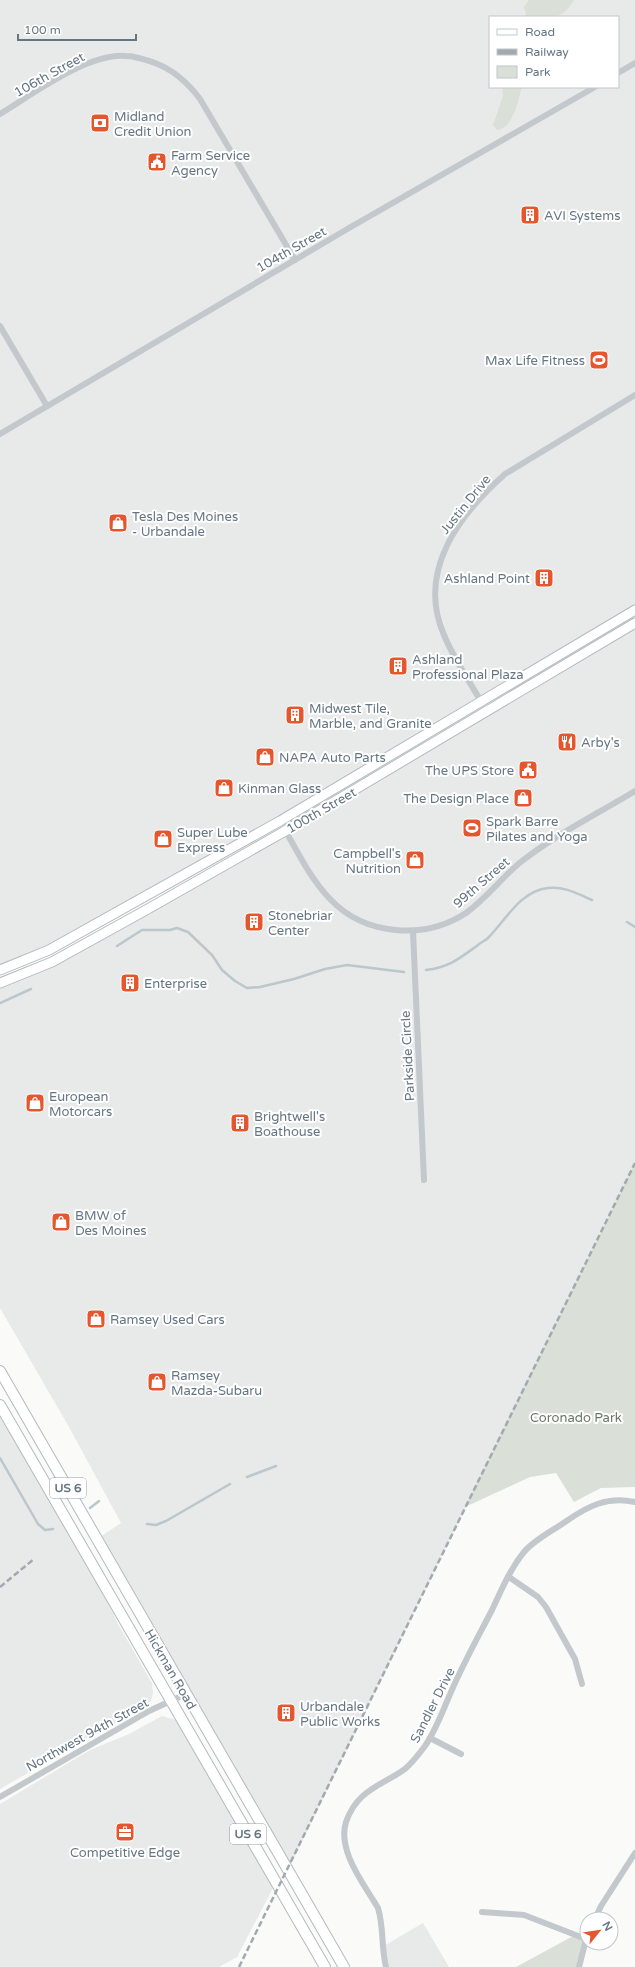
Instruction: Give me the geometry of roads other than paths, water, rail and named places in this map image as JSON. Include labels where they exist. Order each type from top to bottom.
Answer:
[{"type":"main road","name":"100th Street","points":[[0,970],[49,950],[280,820],[635,610]]},
{"type":"main road","name":"100th Street","points":[[0,983],[52,962],[286,831],[635,623]]},
{"type":"main road","name":"Hickman Road","points":[[0,1370],[344,1967]]},
{"type":"main road","name":"Hickman Road","points":[[0,1405],[325,1967]]},
{"type":"street","name":"106th Street","points":[[0,114],[89,62],[125,55],[164,67],[181,77],[193,90],[295,260]]},
{"type":"street","points":[[619,72],[635,63]]},
{"type":"street","name":"104th Street","points":[[0,434],[295,260],[593,88]]},
{"type":"street","points":[[0,326],[47,406]]},
{"type":"street","name":"Justin Drive","points":[[487,712],[450,647],[439,621],[435,592],[436,578],[443,551],[460,524],[492,485],[505,474],[635,395]]},
{"type":"street","name":"99th Street","points":[[280,820],[318,886],[342,910],[366,924],[380,928],[413,931],[441,925],[466,912],[514,868],[539,848],[635,791]]},
{"type":"street","name":"Parkside Circle","points":[[413,931],[424,1180]]},
{"type":"street","name":"Sandler Drive","points":[[386,1967],[383,1956],[378,1908],[349,1856],[345,1840],[346,1824],[352,1808],[360,1798],[374,1786],[405,1769],[415,1760],[430,1738],[452,1688],[508,1577],[525,1551],[584,1509],[609,1500],[635,1502]]},
{"type":"street","points":[[508,1577],[538,1597],[546,1607],[575,1659],[582,1684]]},
{"type":"street","name":"Northwest 94th Street","points":[[0,1797],[149,1711],[186,1694]]},
{"type":"street","points":[[430,1738],[461,1754]]},
{"type":"street","points":[[599,1911],[635,1853]]},
{"type":"street","points":[[482,1912],[524,1915],[579,1935]]},
{"type":"street","points":[[579,1967],[583,1951]]},
{"type":"waterway","points":[[426,970],[442,967],[466,954],[486,940],[521,900],[538,890],[560,888],[592,900]]},
{"type":"waterway","points":[[627,922],[635,927]]},
{"type":"waterway","points":[[117,946],[142,930],[170,930],[177,928],[188,932],[212,955],[222,970],[235,981],[247,988],[260,987],[294,979],[325,969],[347,965],[404,972]]},
{"type":"waterway","points":[[0,1003],[31,989]]},
{"type":"waterway","points":[[0,1458],[38,1524],[45,1530],[53,1529]]},
{"type":"waterway","points":[[247,1477],[276,1466]]},
{"type":"waterway","points":[[147,1524],[156,1525],[166,1521],[230,1484]]},
{"type":"waterway","points":[[90,1508],[99,1501]]},
{"type":"railway","points":[[239,1967],[635,1163]]},
{"type":"railway","points":[[0,1587],[34,1559]]},
{"type":"place","name":"Midland Credit Union","points":[[100,123]]},
{"type":"place","name":"Farm Service Agency","points":[[157,162]]},
{"type":"place","name":"AVI Systems","points":[[530,215]]},
{"type":"place","name":"Max Life Fitness","points":[[599,360]]},
{"type":"place","name":"Tesla Des Moines - Urbandale","points":[[118,523]]},
{"type":"place","name":"Ashland Point","points":[[544,578]]},
{"type":"place","name":"Ashland Professional Plaza","points":[[398,666]]},
{"type":"place","name":"Midwest Tile, Marble, and Granite","points":[[295,715]]},
{"type":"place","name":"Arby's","points":[[567,742]]},
{"type":"place","name":"NAPA Auto Parts","points":[[265,757]]},
{"type":"place","name":"The UPS Store","points":[[528,770]]},
{"type":"place","name":"Kinman Glass","points":[[224,788]]},
{"type":"place","name":"The Design Place","points":[[523,798]]},
{"type":"place","name":"Spark Barre Pilates and Yoga","points":[[472,828]]},
{"type":"place","name":"Super Lube Express","points":[[163,839]]},
{"type":"place","name":"Campbell's Nutrition","points":[[415,860]]},
{"type":"place","name":"Stonebriar Center","points":[[254,922]]},
{"type":"place","name":"Enterprise","points":[[130,983]]},
{"type":"place","name":"European Motorcars","points":[[35,1103]]},
{"type":"place","name":"Brightwell's Boathouse","points":[[240,1123]]},
{"type":"place","name":"BMW of Des Moines","points":[[61,1222]]},
{"type":"place","name":"Ramsey Used Cars","points":[[96,1319]]},
{"type":"place","name":"Ramsey Mazda-Subaru","points":[[157,1382]]},
{"type":"place","name":"Urbandale Public Works","points":[[286,1713]]},
{"type":"place","name":"Competitive Edge","points":[[125,1832]]},
{"type":"park label","name":"Coronado Park","points":[[576,1417]]}]
